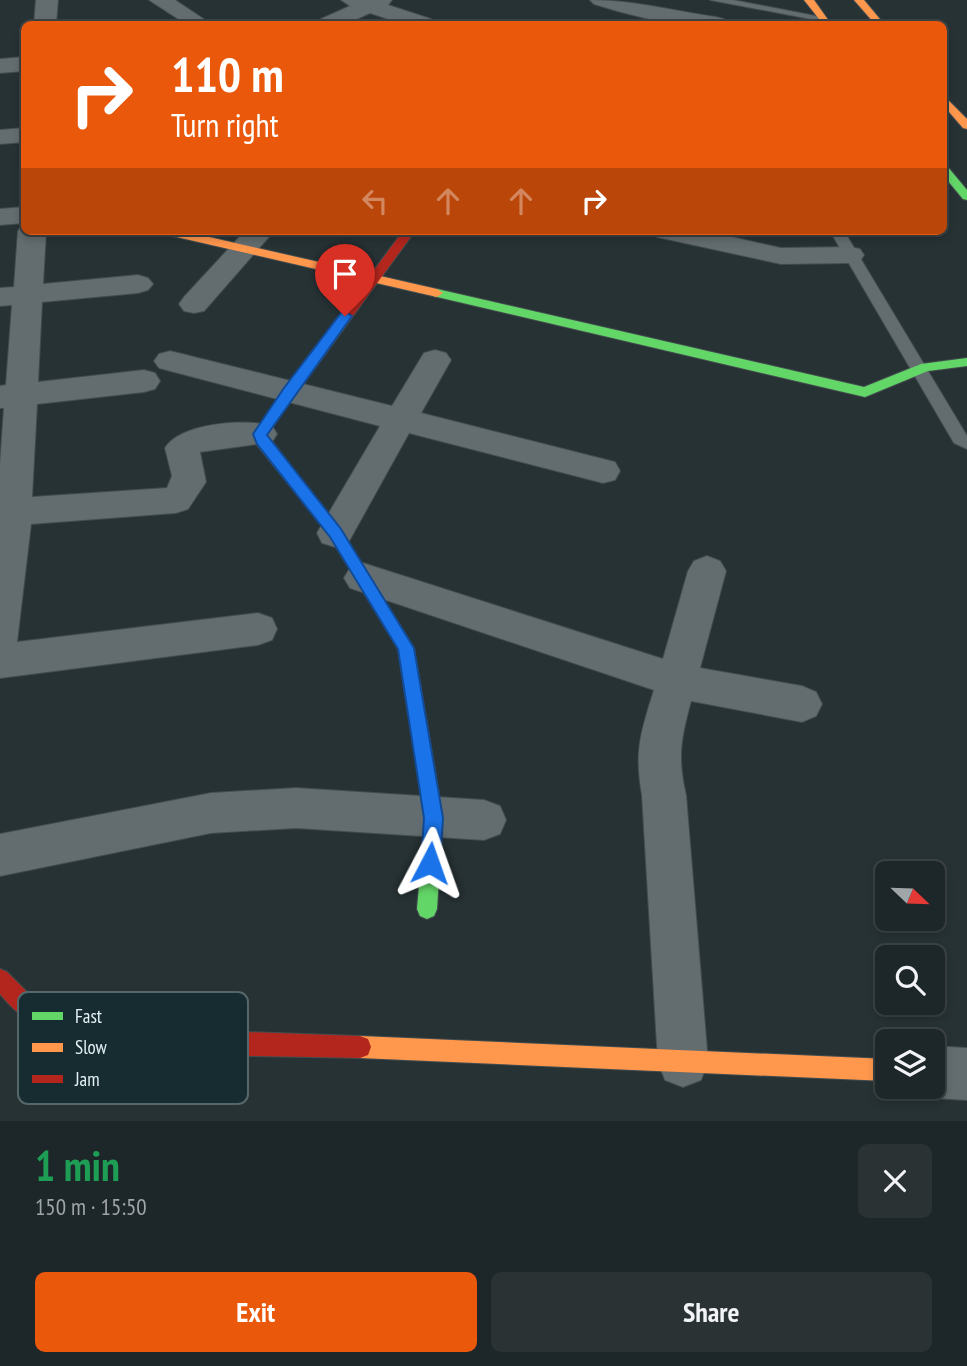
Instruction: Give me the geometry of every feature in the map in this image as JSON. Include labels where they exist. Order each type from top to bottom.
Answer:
[{"type":"main road","points":[[809,0],[824,21]]},
{"type":"main road","points":[[859,0],[877,21]]},
{"type":"main road","points":[[947,103],[967,126]]},
{"type":"main road","points":[[947,173],[967,197]]},
{"type":"main road","points":[[205,235],[252,240],[374,279],[865,393],[886,386],[916,369],[947,360],[967,362]]},
{"type":"main road","points":[[406,235],[260,434],[262,441],[335,533],[406,648],[434,818],[427,909]]},
{"type":"main road","points":[[0,979],[18,997]]},
{"type":"main road","points":[[248,1043],[875,1070]]},
{"type":"street","points":[[45,21],[47,0]]},
{"type":"street","points":[[160,0],[195,21]]},
{"type":"street","points":[[601,0],[649,14],[696,21]]},
{"type":"street","points":[[335,21],[368,2],[416,21]]},
{"type":"street","points":[[0,66],[21,64]]},
{"type":"street","points":[[0,137],[21,135]]},
{"type":"street","points":[[0,217],[21,215]]},
{"type":"street","points":[[0,638],[12,396],[13,296],[32,235]]},
{"type":"street","points":[[685,235],[781,256],[844,243]]},
{"type":"street","points":[[194,304],[252,240]]},
{"type":"street","points":[[13,296],[138,285]]},
{"type":"street","points":[[170,360],[603,471]]},
{"type":"street","points":[[335,533],[435,360]]},
{"type":"street","points":[[12,396],[144,381]]},
{"type":"street","points":[[7,513],[176,500],[187,491],[190,482],[182,448],[186,444],[197,440],[260,434]]},
{"type":"street","points":[[683,1062],[664,794],[658,766],[659,743],[708,571]]},
{"type":"street","points":[[363,578],[678,681],[802,704]]},
{"type":"street","points":[[0,660],[258,629]]},
{"type":"street","points":[[0,855],[211,813],[296,808],[484,820]]},
{"type":"street","points":[[945,1073],[967,1074]]},
{"type":"lane","points":[[715,0],[824,21]]},
{"type":"lane","points":[[844,243],[916,369],[960,439],[967,443]]},
{"type":"traffic: fast","points":[[947,173],[967,197]]},
{"type":"traffic: fast","points":[[437,293],[865,392],[926,367],[967,362]]},
{"type":"traffic: fast","points":[[300,488],[335,533],[406,648],[434,818],[427,909]]},
{"type":"traffic: slow","points":[[809,0],[825,21]]},
{"type":"traffic: slow","points":[[859,0],[877,21]]},
{"type":"traffic: slow","points":[[947,103],[967,126]]},
{"type":"traffic: slow","points":[[185,235],[437,293]]},
{"type":"traffic: slow","points":[[360,1047],[875,1069]]},
{"type":"traffic: jam","points":[[300,488],[262,441],[260,434],[406,235]]},
{"type":"traffic: jam","points":[[0,979],[18,998]]},
{"type":"traffic: jam","points":[[248,1044],[360,1047]]},
{"type":"route","points":[[345,316],[260,434],[262,441],[335,533],[406,648],[434,818],[430,863]]}]
